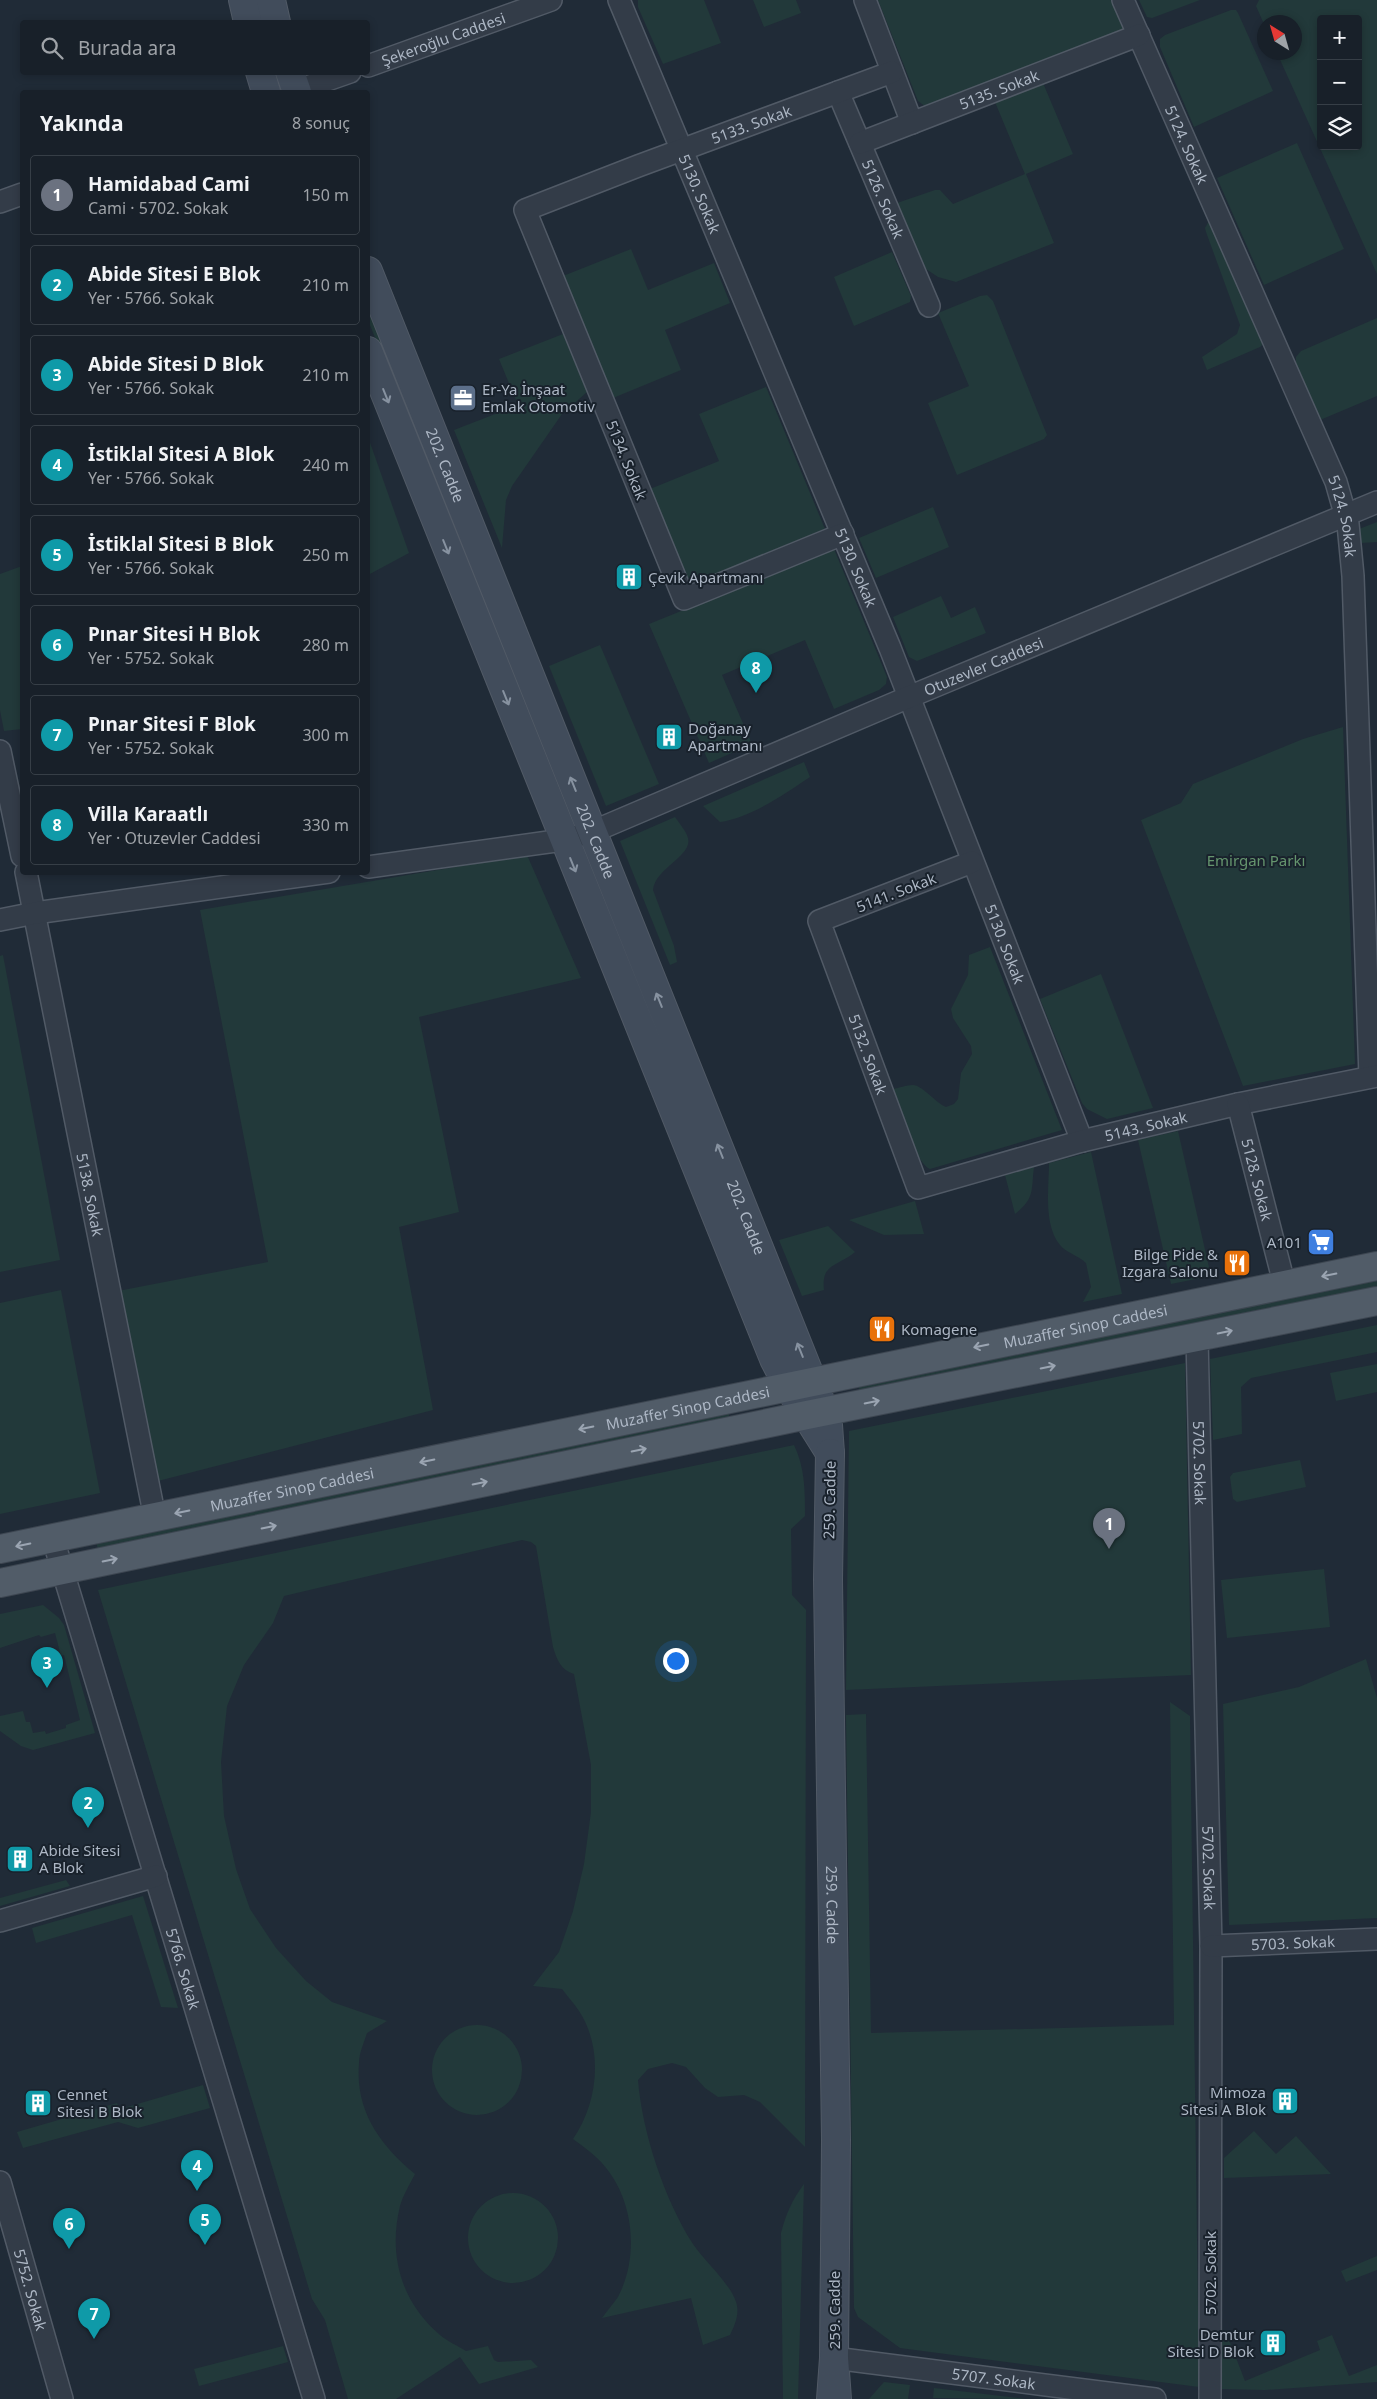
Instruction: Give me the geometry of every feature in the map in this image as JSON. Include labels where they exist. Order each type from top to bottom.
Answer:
[{"type":"main road","points":[[243,0],[248,20]]},
{"type":"main road","points":[[271,0],[276,20]]},
{"type":"main road","points":[[261,75],[265,90]]},
{"type":"main road","name":"202. Cadde","points":[[370,276],[592,832],[800,1384],[815,1414]]},
{"type":"main road","name":"202. Cadde","points":[[370,356],[563,840],[770,1350],[800,1384]]},
{"type":"main road","name":"Muzaffer Sinop Caddesi","points":[[0,1550],[1284,1283],[1377,1266]]},
{"type":"main road","points":[[0,1583],[1377,1300]]},
{"type":"main road","name":"259. Cadde","points":[[815,1414],[829,1431],[830,1452],[828,1580],[836,2140],[834,2358]]},
{"type":"main road","points":[[831,2399],[834,2358]]},
{"type":"main road","points":[[834,2358],[837,2399]]},
{"type":"street","name":"Şekeroğlu Caddesi","points":[[370,65],[552,0]]},
{"type":"street","name":"5130. Sokak","points":[[619,0],[843,534],[1082,1141]]},
{"type":"street","points":[[866,0],[912,123]]},
{"type":"street","name":"5124. Sokak","points":[[1123,0],[1336,482],[1346,515],[1367,713],[1374,1077]]},
{"type":"street","name":"5135. Sokak","points":[[860,143],[1138,35]]},
{"type":"street","name":"5133. Sokak","points":[[525,210],[892,72]]},
{"type":"street","points":[[294,87],[339,75]]},
{"type":"street","name":"5126. Sokak","points":[[838,92],[929,306]]},
{"type":"street","points":[[0,202],[20,195]]},
{"type":"street","name":"5134. Sokak","points":[[525,210],[684,599],[843,534]]},
{"type":"street","name":"Otuzevler Caddesi","points":[[370,867],[563,840],[592,832],[908,697],[1377,502]]},
{"type":"street","points":[[0,750],[20,846]]},
{"type":"street","name":"5141. Sokak","points":[[819,921],[972,862]]},
{"type":"street","name":"5138. Sokak","points":[[27,875],[155,1518]]},
{"type":"street","points":[[0,920],[35,913],[307,875]]},
{"type":"street","name":"5132. Sokak","points":[[819,921],[918,1188]]},
{"type":"street","name":"5143. Sokak","points":[[918,1188],[1082,1141],[1238,1104],[1374,1077]]},
{"type":"street","name":"5128. Sokak","points":[[1238,1104],[1284,1283]]},
{"type":"street","name":"5702. Sokak","points":[[1197,1337],[1211,1946],[1210,2399]]},
{"type":"street","name":"5766. Sokak","points":[[53,1538],[314,2399]]},
{"type":"street","points":[[0,1921],[156,1876]]},
{"type":"street","name":"5703. Sokak","points":[[1211,1946],[1377,1939]]},
{"type":"street","name":"5752. Sokak","points":[[0,2182],[62,2399]]},
{"type":"street","name":"5707. Sokak","points":[[834,2358],[1154,2399]]},
{"type":"green space","points":[[638,0],[704,0],[721,43],[663,64],[638,7]]},
{"type":"green space","points":[[753,0],[796,0],[801,13],[764,27]]},
{"type":"green space","points":[[878,0],[1115,0],[1124,28],[1122,31],[926,107],[918,101]]},
{"type":"green space","points":[[1139,0],[1200,0],[1152,18],[1147,17]]},
{"type":"green space","points":[[1259,0],[1377,0],[1377,274],[1321,150],[1362,150],[1362,15],[1317,15],[1317,141],[1280,60],[1302,60],[1302,15],[1260,15],[1256,6]]},
{"type":"green space","points":[[1231,10],[1236,10],[1257,55],[1257,60],[1259,60],[1273,91],[1194,127],[1160,47],[1160,39],[1165,35]]},
{"type":"green space","points":[[1043,83],[1073,154],[1026,174],[1054,243],[956,282],[938,277],[926,269],[897,203],[940,190],[953,204],[1025,174],[995,102]]},
{"type":"green space","points":[[1297,143],[1344,249],[1264,285],[1217,178]]},
{"type":"green space","points":[[1210,219],[1263,344],[1207,370],[1202,357],[1237,334],[1240,325],[1206,232],[1205,228]]},
{"type":"green space","points":[[631,249],[648,290],[714,263],[730,303],[665,330],[681,370],[613,398],[563,276]]},
{"type":"green space","points":[[892,252],[911,296],[910,302],[854,326],[834,277]]},
{"type":"green space","points":[[987,295],[993,301],[1047,435],[1044,439],[957,475],[928,403],[969,386],[938,313]]},
{"type":"green space","points":[[370,309],[566,800],[561,802],[370,325]]},
{"type":"green space","points":[[1377,318],[1377,396],[1320,420],[1296,363],[1296,357],[1301,351]]},
{"type":"green space","points":[[563,334],[587,392],[562,414],[512,486],[506,500],[502,548],[454,430],[518,405],[499,359]]},
{"type":"green space","points":[[766,387],[825,529],[698,581],[690,581],[685,574],[650,489],[719,461],[699,414]]},
{"type":"green space","points":[[370,443],[409,553],[370,574]]},
{"type":"green space","points":[[933,507],[949,547],[876,578],[859,538]]},
{"type":"green space","points":[[1377,522],[1377,542],[1361,543],[1359,529]]},
{"type":"green space","points":[[834,549],[887,677],[886,684],[879,690],[834,709],[805,640],[722,675],[752,744],[709,763],[649,624]]},
{"type":"green space","points":[[20,567],[20,729],[4,731],[0,710],[0,574]]},
{"type":"green space","points":[[941,596],[951,618],[975,607],[986,633],[917,661],[909,657],[893,617]]},
{"type":"green space","points":[[600,645],[659,784],[606,806],[549,666]]},
{"type":"green space","name":"Emirgan Parkı","points":[[1343,727],[1355,1064],[1243,1086],[1141,820],[1181,803],[1193,784],[1303,739]]},
{"type":"green space","points":[[804,762],[810,777],[790,791],[743,816],[720,822],[703,806]]},
{"type":"green space","points":[[675,817],[687,835],[688,844],[680,857],[660,875],[655,882],[653,890],[674,946],[677,962],[670,965],[620,841]]},
{"type":"green space","points":[[527,855],[581,978],[419,1017],[459,1212],[399,1227],[433,1410],[158,1481],[118,1291],[268,1262],[200,910]]},
{"type":"green space","points":[[990,947],[1062,1130],[930,1169],[918,1156],[893,1089],[908,1085],[917,1086],[946,1107],[954,1104],[958,1099],[961,1073],[972,1054],[971,1046],[953,1018],[951,1009],[968,975],[969,955]]},
{"type":"green space","points":[[3,955],[60,1260],[0,1272],[0,956]]},
{"type":"green space","points":[[1101,974],[1153,1108],[1107,1119],[1087,1109],[1082,1103],[1040,999]]},
{"type":"green space","points":[[1178,1131],[1211,1276],[1171,1284],[1138,1140]]},
{"type":"green space","points":[[1091,1152],[1122,1294],[1083,1302],[1091,1287],[1086,1263],[1060,1245],[1051,1227],[1048,1205],[1049,1163]]},
{"type":"green space","points":[[1034,1167],[1029,1198],[1015,1214],[1005,1175]]},
{"type":"green space","points":[[915,1201],[924,1234],[884,1235],[849,1220]]},
{"type":"green space","points":[[828,1226],[855,1252],[828,1270],[825,1275],[824,1290],[802,1296],[779,1240]]},
{"type":"green space","points":[[1377,1278],[1377,1289],[860,1393],[858,1382]]},
{"type":"green space","points":[[61,1290],[100,1493],[0,1514],[0,1303]]},
{"type":"green space","points":[[1377,1325],[1377,1352],[1251,1378],[1241,1387],[1242,1434],[1213,1440],[1210,1359]]},
{"type":"green space","points":[[1185,1363],[1191,1675],[846,1690],[849,1431]]},
{"type":"green space","points":[[1377,1364],[1377,1392],[1336,1401],[1330,1373]]},
{"type":"green space","points":[[728,1410],[730,1420],[98,1551],[96,1540]]},
{"type":"green space","points":[[794,1445],[802,1471],[805,1506],[805,1516],[791,1529],[792,1595],[806,1610],[805,2147],[760,2102],[744,2095],[718,2097],[705,2088],[686,2067],[672,2063],[648,2069],[638,2080],[644,2122],[656,2165],[673,2208],[693,2244],[723,2280],[736,2302],[737,2315],[730,2335],[703,2345],[691,2298],[602,2318],[618,2297],[625,2280],[631,2243],[630,2224],[626,2205],[619,2188],[609,2172],[597,2158],[573,2139],[588,2109],[595,2076],[595,2059],[587,2026],[579,2011],[562,1989],[533,1986],[559,1952],[573,1911],[584,1864],[591,1812],[591,1765],[574,1674],[560,1664],[553,1647],[536,1546],[531,1542],[522,1540],[284,1596],[273,1623],[244,1665],[227,1706],[221,1762],[224,1816],[236,1869],[250,1909],[276,1948],[306,1981],[332,2002],[387,2021],[367,2033],[360,2056],[359,2080],[361,2097],[372,2126],[391,2151],[415,2174],[401,2202],[397,2224],[397,2260],[407,2293],[427,2322],[443,2337],[466,2351],[488,2346],[494,2360],[498,2362],[531,2360],[538,2367],[479,2384],[460,2357],[396,2399],[348,2399],[325,2320],[312,2299],[98,1590]]},
{"type":"green space","points":[[1300,1460],[1306,1487],[1237,1502],[1233,1499],[1230,1477],[1233,1473]]},
{"type":"green space","points":[[1324,1569],[1330,1627],[1227,1638],[1221,1580]]},
{"type":"green space","points":[[43,1605],[59,1618],[64,1625],[95,1733],[33,1750],[21,1746],[0,1731],[0,1716],[23,1711],[26,1722],[30,1722],[33,1733],[45,1731],[46,1734],[66,1728],[66,1725],[80,1720],[64,1655],[61,1656],[55,1633],[41,1637],[39,1635],[0,1648],[0,1614]]},
{"type":"green space","points":[[1366,1659],[1377,1698],[1377,1918],[1229,1925],[1223,1704],[1299,1687]]},
{"type":"green space","points":[[1170,1702],[1190,1716],[1199,2387],[900,2348],[858,2317],[854,2308],[846,1715],[866,1714],[871,2033],[1174,2025]]},
{"type":"green space","points":[[66,1880],[70,1886],[0,1906],[0,1898]]},
{"type":"green space","points":[[143,1896],[178,2008],[161,2007],[132,1915],[36,1943],[32,1928]]},
{"type":"green space","points":[[477,2025],[494,2028],[509,2038],[519,2053],[522,2070],[519,2087],[509,2102],[494,2112],[477,2115],[460,2112],[445,2102],[435,2087],[432,2070],[435,2053],[445,2038],[460,2028]]},
{"type":"green space","points":[[203,2085],[210,2108],[138,2128],[118,2122],[23,2148],[17,2132],[117,2103],[120,2109]]},
{"type":"green space","points":[[1254,2131],[1276,2154],[1296,2136],[1331,2174],[1224,2178],[1224,2158]]},
{"type":"green space","points":[[804,2184],[798,2399],[783,2399],[781,2233],[790,2207]]},
{"type":"green space","points":[[513,2193],[530,2196],[545,2206],[555,2221],[558,2238],[555,2255],[545,2270],[530,2280],[513,2283],[496,2280],[481,2270],[471,2255],[468,2238],[471,2221],[481,2206],[496,2196]]},
{"type":"green space","points":[[1377,2256],[1377,2270],[1346,2282],[1341,2271]]},
{"type":"green space","points":[[1226,2332],[1245,2381],[1320,2350],[1317,2341],[1332,2335],[1349,2376],[1377,2365],[1377,2382],[1265,2390],[1222,2389],[1222,2334]]},
{"type":"green space","points":[[283,2346],[288,2362],[199,2386],[194,2369]]},
{"type":"green space","points":[[884,2382],[910,2385],[908,2399],[869,2399]]},
{"type":"green space","points":[[934,2388],[1026,2399],[933,2398]]},
{"type":"place","name":"Er-Ya İnşaat Emlak Otomotiv","points":[[463,398]]},
{"type":"place","name":"Çevik Apartmanı","points":[[629,577]]},
{"type":"place","name":"Villa Karaatlı","points":[[756,693]]},
{"type":"place","name":"Doğanay Apartmanı","points":[[669,737]]},
{"type":"place","name":"A101","points":[[1321,1242]]},
{"type":"place","name":"Bilge Pide & Izgara Salonu","points":[[1237,1263]]},
{"type":"place","name":"Komagene","points":[[882,1329]]},
{"type":"place","name":"Hamidabad Cami","points":[[1109,1549]]},
{"type":"place","name":"Abide Sitesi D Blok","points":[[47,1688]]},
{"type":"place","name":"Abide Sitesi E Blok","points":[[88,1828]]},
{"type":"place","name":"Abide Sitesi A Blok","points":[[20,1859]]},
{"type":"place","name":"Mimoza Sitesi A Blok","points":[[1285,2101]]},
{"type":"place","name":"Cennet Sitesi B Blok","points":[[38,2103]]},
{"type":"place","name":"İstiklal Sitesi A Blok","points":[[197,2191]]},
{"type":"place","name":"İstiklal Sitesi B Blok","points":[[205,2245]]},
{"type":"place","name":"Pınar Sitesi H Blok","points":[[69,2249]]},
{"type":"place","name":"Pınar Sitesi F Blok","points":[[94,2339]]},
{"type":"place","name":"Demtur Sitesi D Blok","points":[[1273,2343]]}]
